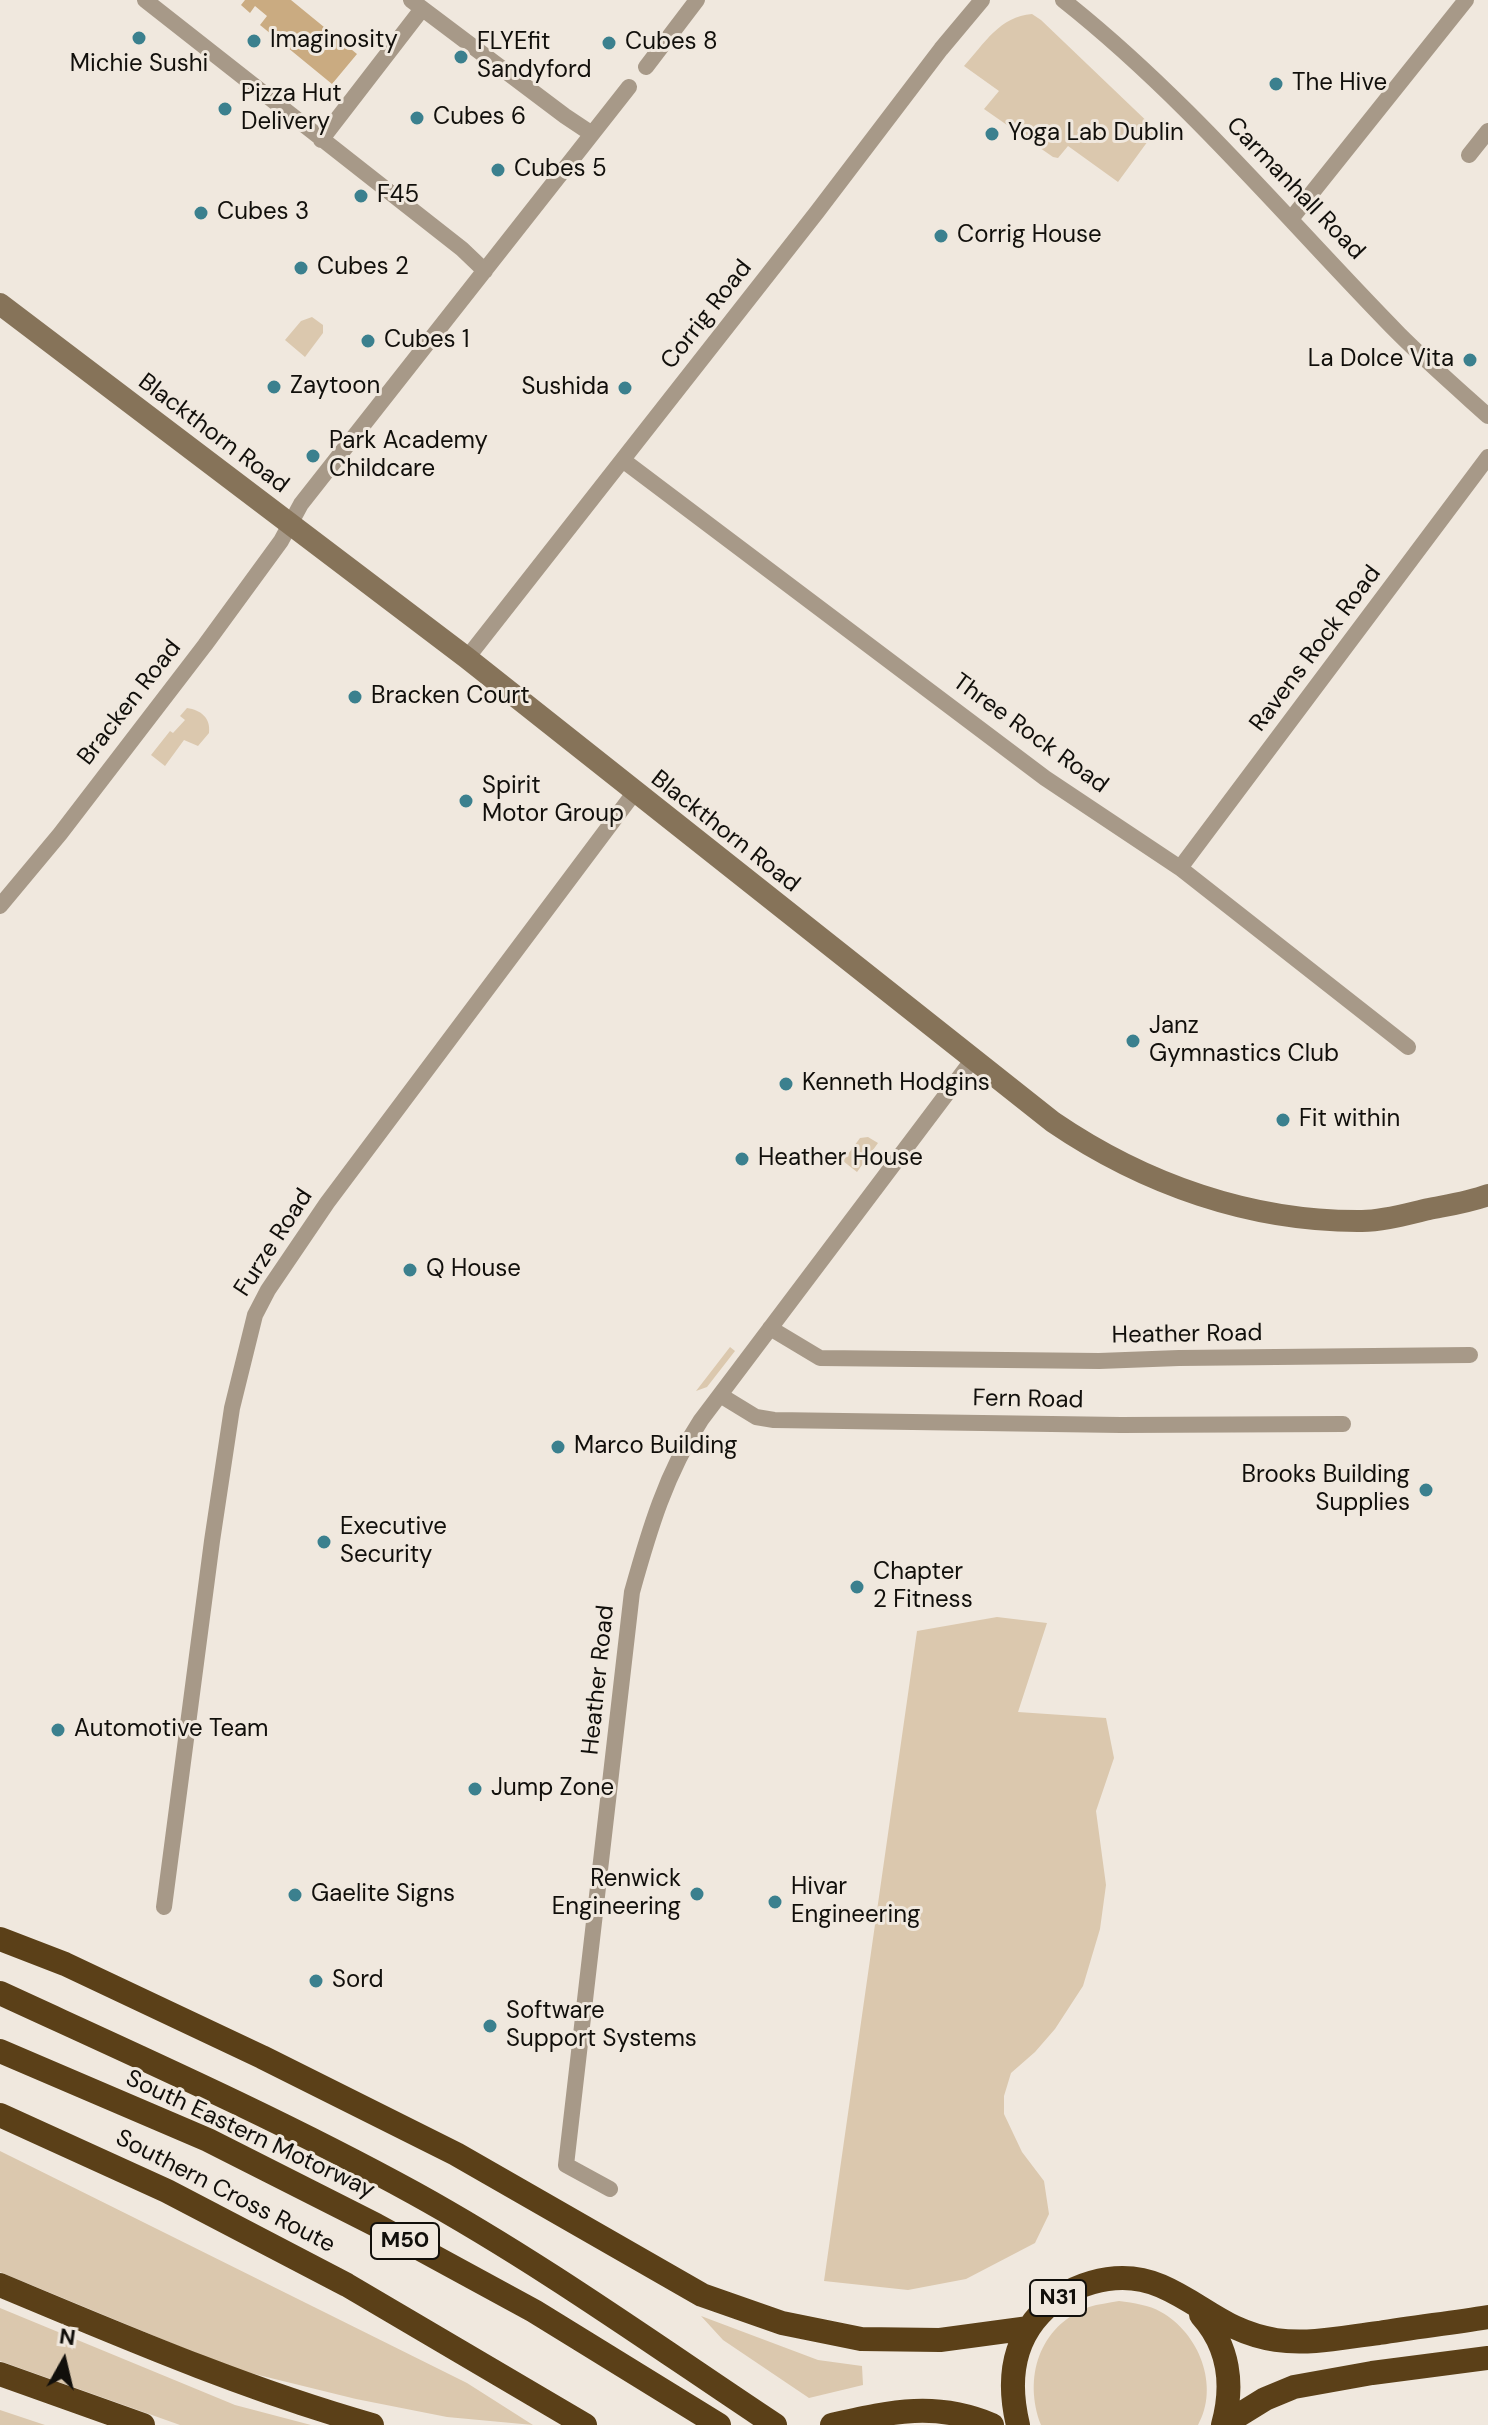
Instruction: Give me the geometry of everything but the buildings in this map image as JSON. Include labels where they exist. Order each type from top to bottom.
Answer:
[{"type":"highway","points":[[0,1939],[65,1964],[442,2147],[702,2295],[782,2323],[861,2339],[940,2340],[1029,2328]]},
{"type":"highway","points":[[0,1993],[275,2119],[416,2195],[567,2286],[775,2425]]},
{"type":"highway","name":"South Eastern Motorway","points":[[0,2051],[208,2140],[376,2225],[534,2311],[719,2425]]},
{"type":"highway","name":"Southern Cross Route","points":[[0,2115],[167,2191],[347,2285],[585,2425]]},
{"type":"highway","name":"N31","points":[[1018,2425],[1012,2377],[1017,2353],[1029,2328],[1058,2297],[1098,2280],[1127,2278],[1156,2284],[1232,2328],[1275,2340],[1304,2342],[1485,2318]]},
{"type":"highway","points":[[0,2285],[318,2410],[372,2425]]},
{"type":"highway","name":"N31","points":[[1191,2304],[1210,2325],[1221,2344],[1228,2367],[1230,2390],[1223,2425]]},
{"type":"highway","name":"N31","points":[[1223,2425],[1265,2399],[1294,2387],[1488,2358]]},
{"type":"highway","points":[[0,2374],[143,2425]]},
{"type":"highway","points":[[832,2425],[894,2411],[924,2409],[973,2417],[992,2425]]},
{"type":"street","points":[[145,0],[462,249],[485,271]]},
{"type":"street","points":[[646,67],[697,0]]},
{"type":"street","name":"Corrig Road","points":[[467,658],[982,0]]},
{"type":"street","name":"Carmanhall Road","points":[[1063,0],[1108,35],[1400,334],[1488,416]]},
{"type":"street","points":[[1291,219],[1466,0]]},
{"type":"street","points":[[321,140],[417,4],[592,134]]},
{"type":"street","name":"Bracken Road","points":[[0,906],[60,834],[205,645],[281,541],[301,504],[629,87]]},
{"type":"street","points":[[1469,155],[1488,131]]},
{"type":"street","name":"Blackthorn Road","points":[[0,304],[467,658],[1053,1122],[1094,1150],[1191,1194],[1287,1217],[1365,1221],[1488,1195]]},
{"type":"street","name":"Ravens Rock Road","points":[[1180,868],[1488,457]]},
{"type":"street","name":"Three Rock Road","points":[[624,461],[1045,778],[1180,868],[1408,1047]]},
{"type":"street","name":"Furze Road","points":[[164,1907],[232,1408],[255,1315],[268,1290],[327,1203],[634,793]]},
{"type":"street","name":"Heather Road","points":[[610,2189],[566,2165],[632,1592],[655,1511],[684,1446],[973,1059]]},
{"type":"street","name":"Heather Road","points":[[770,1328],[820,1358],[1099,1361],[1470,1355]]},
{"type":"street","name":"Fern Road","points":[[720,1395],[756,1417],[774,1420],[1121,1425],[1343,1424]]},
{"type":"shaded area","points":[[245,0],[291,0],[357,54],[332,84],[260,25],[267,16],[255,6],[250,13],[241,5]]},
{"type":"shaded area","points":[[1032,14],[1156,130],[1118,182],[1068,146],[1058,158],[1053,157],[984,109],[999,91],[964,66],[1002,26]]},
{"type":"shaded area","points":[[312,317],[323,325],[323,333],[305,357],[285,340],[301,321]]},
{"type":"shaded area","points":[[187,708],[204,716],[209,733],[198,746],[184,740],[165,766],[151,755],[170,731],[173,733],[185,720],[180,716]]},
{"type":"shaded area","points":[[868,1137],[878,1143],[857,1172],[843,1161],[860,1138]]},
{"type":"shaded area","points":[[730,1347],[735,1351],[707,1387],[696,1391]]},
{"type":"shaded area","points":[[997,1617],[1047,1623],[1018,1712],[1106,1718],[1114,1758],[1096,1811],[1106,1885],[1100,1929],[1083,1986],[1055,2029],[1011,2073],[1004,2096],[1004,2114],[1022,2152],[1044,2181],[1049,2214],[1035,2243],[966,2279],[908,2290],[824,2281],[917,1631]]},
{"type":"shaded area","points":[[0,2151],[467,2383],[533,2425],[447,2417],[356,2399],[234,2369],[0,2272]]},
{"type":"shaded area","points":[[1119,2301],[1161,2312],[1186,2333],[1195,2347],[1202,2362],[1207,2394],[1198,2425],[1041,2425],[1036,2407],[1035,2372],[1047,2340],[1072,2316],[1089,2307]]},
{"type":"shaded area","points":[[0,2308],[235,2405],[311,2425],[180,2425],[0,2361]]},
{"type":"shaded area","points":[[701,2316],[818,2360],[862,2366],[863,2385],[809,2398],[723,2340]]},
{"type":"shaded area","points":[[0,2410],[45,2425],[0,2425]]},
{"type":"place","name":"Michie Sushi","points":[[139,38]]},
{"type":"place","name":"Imaginosity","points":[[254,41]]},
{"type":"place","name":"Cubes 8","points":[[609,43]]},
{"type":"place","name":"FLYEfit Sandyford","points":[[461,57]]},
{"type":"place","name":"The Hive","points":[[1276,84]]},
{"type":"place","name":"Pizza Hut Delivery","points":[[225,109]]},
{"type":"place","name":"Cubes 6","points":[[417,118]]},
{"type":"place","name":"Yoga Lab Dublin","points":[[992,134]]},
{"type":"place","name":"Cubes 5","points":[[498,170]]},
{"type":"place","name":"F45","points":[[361,196]]},
{"type":"place","name":"Cubes 3","points":[[201,213]]},
{"type":"place","name":"Corrig House","points":[[941,236]]},
{"type":"place","name":"Cubes 2","points":[[301,268]]},
{"type":"place","name":"Cubes 1","points":[[368,341]]},
{"type":"place","name":"La Dolce Vita","points":[[1470,360]]},
{"type":"place","name":"Zaytoon","points":[[274,387]]},
{"type":"place","name":"Sushida","points":[[625,388]]},
{"type":"place","name":"Park Academy Childcare","points":[[313,456]]},
{"type":"place","name":"Bracken Court","points":[[355,697]]},
{"type":"place","name":"Spirit Motor Group","points":[[466,801]]},
{"type":"place","name":"Janz Gymnastics Club","points":[[1133,1041]]},
{"type":"place","name":"Kenneth Hodgins","points":[[786,1084]]},
{"type":"place","name":"Fit within","points":[[1283,1120]]},
{"type":"place","name":"Heather House","points":[[742,1159]]},
{"type":"place","name":"Q House","points":[[410,1270]]},
{"type":"place","name":"Marco Building","points":[[558,1447]]},
{"type":"place","name":"Brooks Building Supplies","points":[[1426,1490]]},
{"type":"place","name":"Executive Security","points":[[324,1542]]},
{"type":"place","name":"Chapter 2 Fitness","points":[[857,1587]]},
{"type":"place","name":"Automotive Team","points":[[58,1730]]},
{"type":"place","name":"Jump Zone","points":[[475,1789]]},
{"type":"place","name":"Renwick Engineering","points":[[697,1894]]},
{"type":"place","name":"Gaelite Signs","points":[[295,1895]]},
{"type":"place","name":"Hivar Engineering","points":[[775,1902]]},
{"type":"place","name":"Sord","points":[[316,1981]]},
{"type":"place","name":"Software Support Systems","points":[[490,2026]]}]
